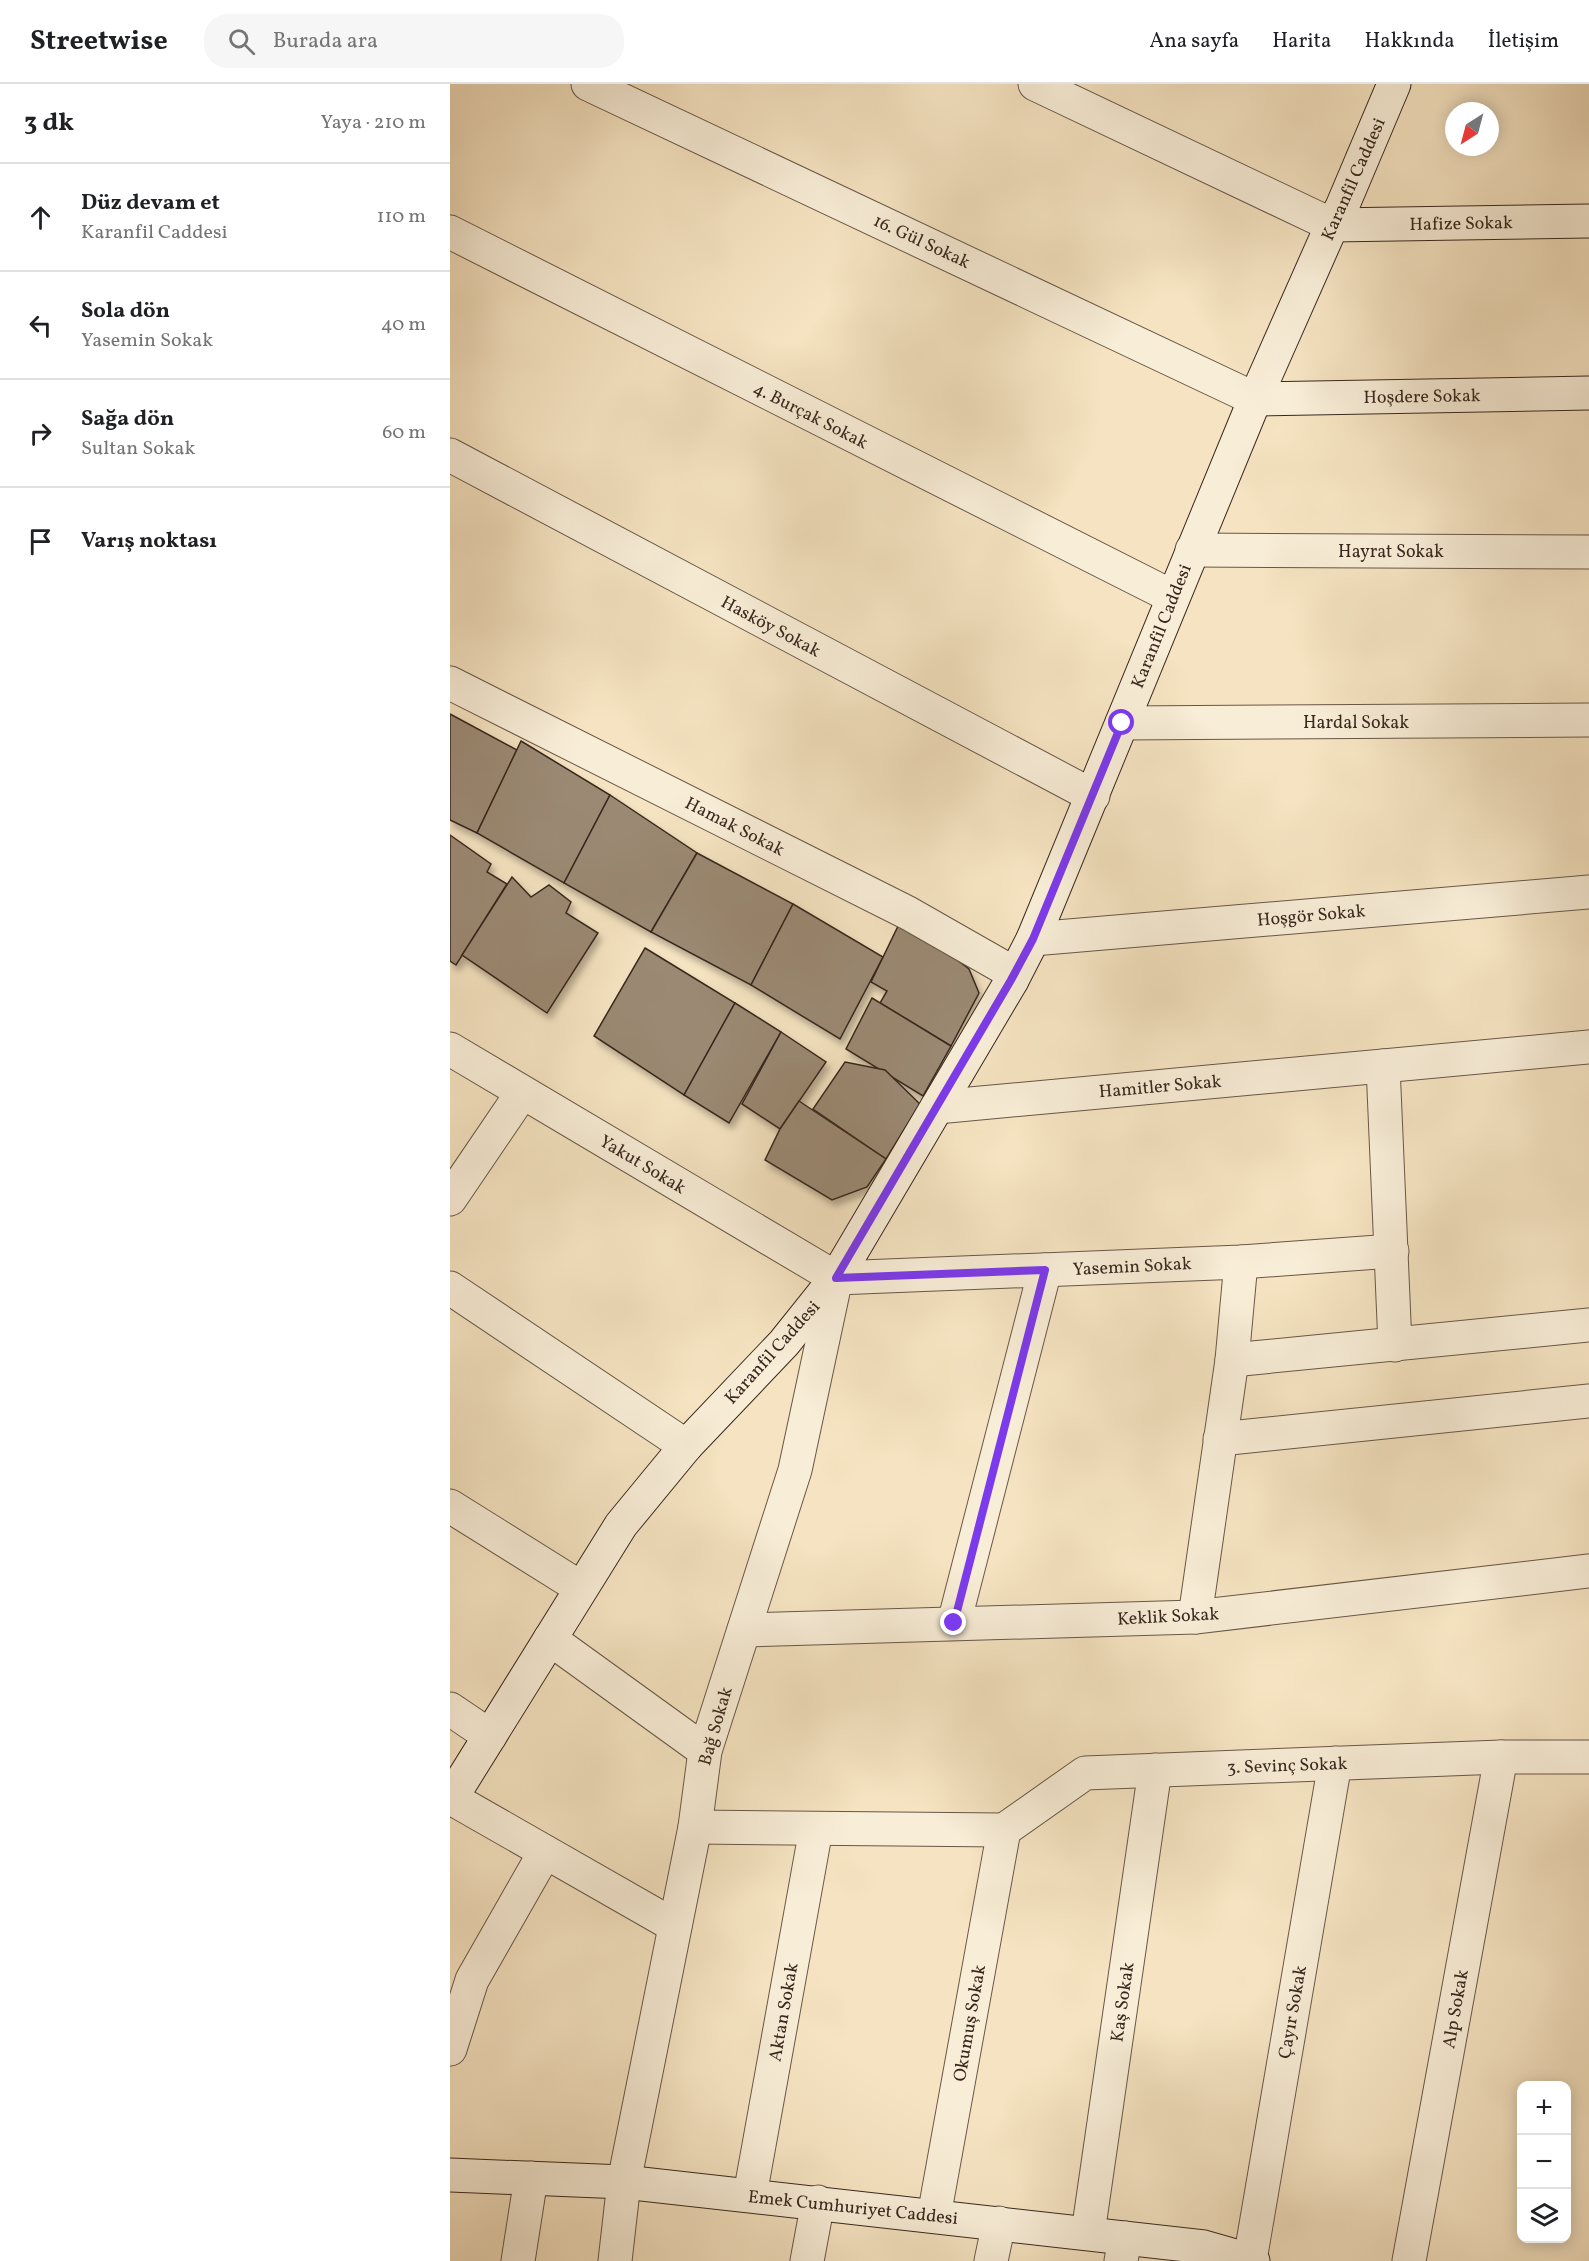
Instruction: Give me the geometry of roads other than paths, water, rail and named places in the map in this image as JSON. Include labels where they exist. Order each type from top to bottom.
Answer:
[{"type":"street","name":"16. Gül Sokak","points":[[588,84],[1255,399]]},
{"type":"street","points":[[1035,84],[1332,225]]},
{"type":"street","name":"Karanfil Caddesi","points":[[450,1799],[621,1525],[686,1446],[784,1343],[836,1278],[1011,980],[1033,939],[1255,399],[1342,207],[1394,84]]},
{"type":"street","name":"Hafize Sokak","points":[[1332,225],[1589,221]]},
{"type":"street","name":"4. Burçak Sokak","points":[[450,232],[1173,597]]},
{"type":"street","name":"Hoşdere Sokak","points":[[1255,399],[1589,393]]},
{"type":"street","name":"Hasköy Sokak","points":[[450,455],[1093,796]]},
{"type":"street","name":"Hayrat Sokak","points":[[1192,550],[1589,552]]},
{"type":"street","name":"Hamak Sokak","points":[[450,683],[908,913],[1008,970],[1011,980]]},
{"type":"street","name":"Hardal Sokak","points":[[1122,723],[1589,720]]},
{"type":"street","name":"Hoşgör Sokak","points":[[1033,939],[1589,892]]},
{"type":"street","name":"Hamitler Sokak","points":[[937,1107],[1589,1047]]},
{"type":"street","name":"Yakut Sokak","points":[[450,1048],[522,1093],[836,1278]]},
{"type":"street","points":[[1383,1066],[1395,1345]]},
{"type":"street","points":[[450,1199],[522,1093]]},
{"type":"street","name":"Yasemin Sokak","points":[[836,1278],[1241,1262],[1392,1251]]},
{"type":"street","points":[[1195,1617],[1232,1360],[1241,1262]]},
{"type":"street","points":[[954,1623],[1045,1270]]},
{"type":"street","name":"Bağ Sokak","points":[[615,2261],[624,2182],[695,1827],[705,1751],[795,1470],[836,1278]]},
{"type":"street","points":[[450,1288],[686,1446]]},
{"type":"street","points":[[1232,1360],[1589,1324]]},
{"type":"street","points":[[1220,1439],[1589,1401]]},
{"type":"street","points":[[450,1506],[581,1588]]},
{"type":"street","name":"Keklik Sokak","points":[[744,1630],[1195,1617],[1589,1570]]},
{"type":"street","points":[[550,1639],[705,1751]]},
{"type":"street","points":[[450,1709],[489,1736]]},
{"type":"street","name":"3. Sevinç Sokak","points":[[1004,1830],[1084,1773],[1501,1757],[1589,1757]]},
{"type":"street","name":"Alp Sokak","points":[[1409,2261],[1501,1757]]},
{"type":"street","name":"Çayır Sokak","points":[[1251,2261],[1335,1763]]},
{"type":"street","name":"Kaş Sokak","points":[[1088,2233],[1155,1770]]},
{"type":"street","points":[[450,1799],[675,1926]]},
{"type":"street","points":[[695,1827],[1004,1830]]},
{"type":"street","name":"Aktan Sokak","points":[[750,2195],[816,1828]]},
{"type":"street","name":"Okumuş Sokak","points":[[934,2216],[1004,1830]]},
{"type":"street","points":[[450,2049],[472,1980],[545,1852]]},
{"type":"street","name":"Emek Cumhuriyet Caddesi","points":[[450,2175],[624,2182],[818,2202],[1088,2233],[1123,2249],[1204,2247],[1251,2261]]},
{"type":"street","points":[[518,2261],[531,2178]]},
{"type":"street","points":[[807,2261],[818,2202]]},
{"type":"street","points":[[991,2261],[999,2223]]}]
